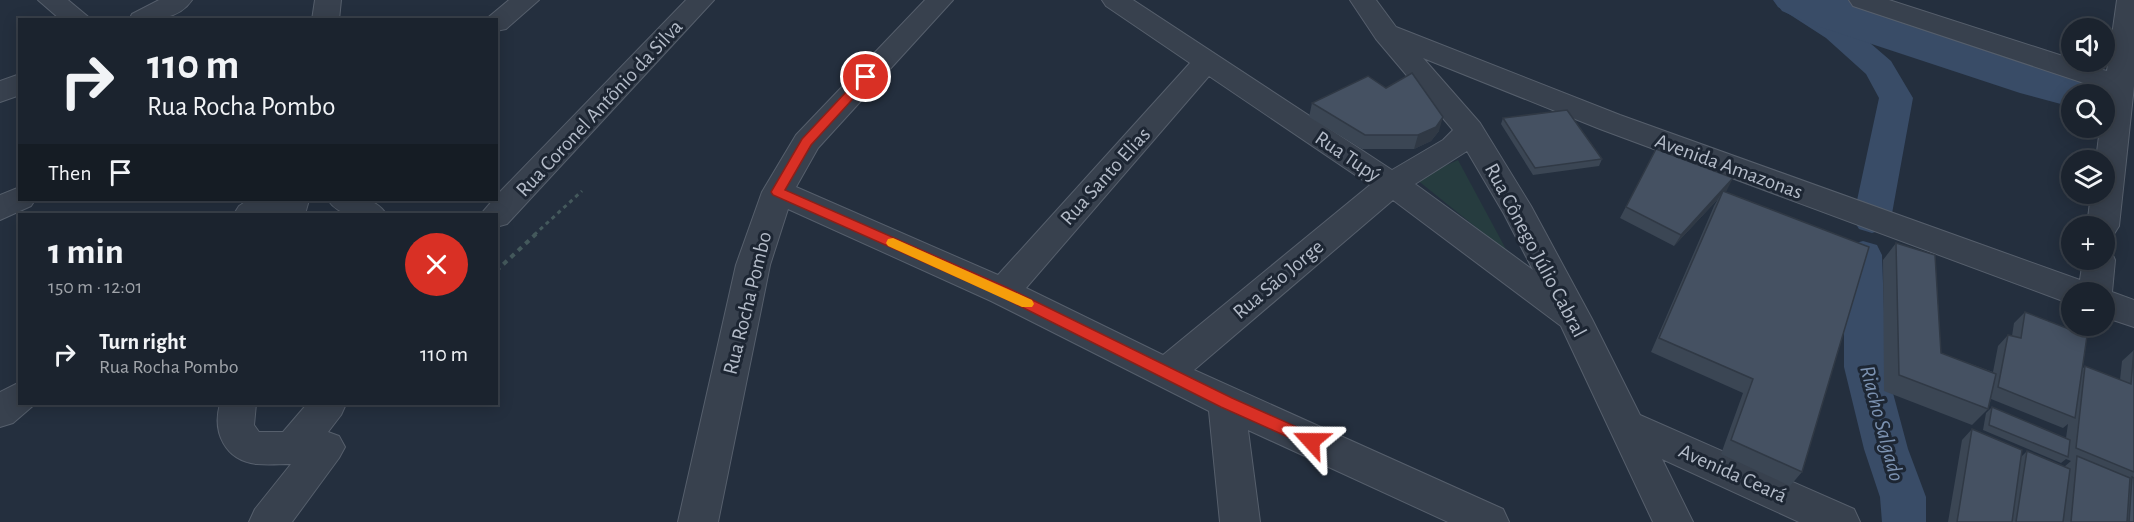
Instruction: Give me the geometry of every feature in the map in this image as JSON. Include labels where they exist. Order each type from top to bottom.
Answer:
[{"type":"street","points":[[51,0],[76,18]]},
{"type":"street","points":[[146,18],[179,0]]},
{"type":"street","points":[[325,18],[328,0]]},
{"type":"street","name":"Rua Coronel Antônio da Silva","points":[[498,214],[700,0]]},
{"type":"street","name":"Rua Rocha Pombo","points":[[698,522],[753,266],[778,192],[807,142],[940,0]]},
{"type":"street","name":"Rua Tupý","points":[[1115,0],[1417,201],[1575,319]]},
{"type":"street","name":"Rua Cônego Júlio Cabral","points":[[1363,0],[1386,33],[1470,130],[1520,214],[1575,319],[1673,522]]},
{"type":"street","points":[[1862,0],[2118,97]]},
{"type":"street","points":[[2104,216],[2130,0]]},
{"type":"street","name":"Avenida Amazonas","points":[[1386,33],[1610,122],[2061,287]]},
{"type":"street","name":"Rua Santo Elias","points":[[1003,292],[1207,61]]},
{"type":"street","points":[[0,93],[18,84]]},
{"type":"street","name":"Rua São Jorge","points":[[1166,373],[1390,185],[1454,147],[1470,130]]},
{"type":"street","points":[[778,192],[1003,292],[1226,403],[1489,522]]},
{"type":"street","points":[[0,209],[18,199]]},
{"type":"street","points":[[251,213],[268,201]]},
{"type":"street","points":[[346,201],[368,213]]},
{"type":"street","points":[[2115,307],[2134,314]]},
{"type":"street","points":[[0,412],[18,398]]},
{"type":"street","points":[[1226,403],[1240,522]]},
{"type":"street","points":[[269,522],[309,447],[328,405]]},
{"type":"street","points":[[237,406],[235,426],[238,438],[245,444],[255,448],[309,447]]},
{"type":"street","name":"Avenida Ceará","points":[[1625,425],[1840,522]]},
{"type":"path","points":[[498,269],[582,191]]},
{"type":"green space","points":[[1458,160],[1508,253],[1416,179]]},
{"type":"building","points":[[1412,73],[1443,117],[1436,127],[1418,135],[1365,135],[1312,103],[1368,76],[1386,88]]},
{"type":"building","points":[[1567,110],[1602,159],[1535,168],[1503,118]]},
{"type":"building","points":[[1656,149],[1733,178],[1681,235],[1626,207]]},
{"type":"building","points":[[1723,191],[1869,247],[1802,472],[1731,440],[1753,379],[1659,338]]},
{"type":"building","points":[[1896,243],[1935,255],[1941,353],[1996,374],[1988,409],[1899,375]]},
{"type":"building","points":[[2025,312],[2061,326],[2061,336],[2087,336],[2075,418],[1998,387],[2008,335],[2021,338]]},
{"type":"building","points":[[2134,350],[2134,472],[2076,448],[2085,366],[2131,384]]},
{"type":"building","points":[[1992,407],[2070,440],[2068,457],[1989,425]]},
{"type":"building","points":[[1972,429],[2022,450],[2012,522],[1957,522]]},
{"type":"building","points":[[2027,451],[2070,469],[2063,522],[2016,522]]},
{"type":"building","points":[[2077,456],[2130,478],[2127,522],[2071,522]]},
{"type":"building","points":[[2132,477],[2134,478],[2134,522],[2129,522]]},
{"type":"waterway","name":"Riacho Salgado","points":[[1789,0],[1837,31],[1879,68],[1896,98],[1872,219]]},
{"type":"waterway","points":[[1801,0],[1830,12],[2061,85]]},
{"type":"waterway","name":"Riacho Salgado","points":[[1863,255],[1865,367],[1886,449],[1903,497],[1904,519]]},
{"type":"slow traffic","points":[[893,243],[1027,304]]},
{"type":"route","points":[[866,77],[807,142],[778,192],[1003,292],[1226,403],[1311,441]]}]
